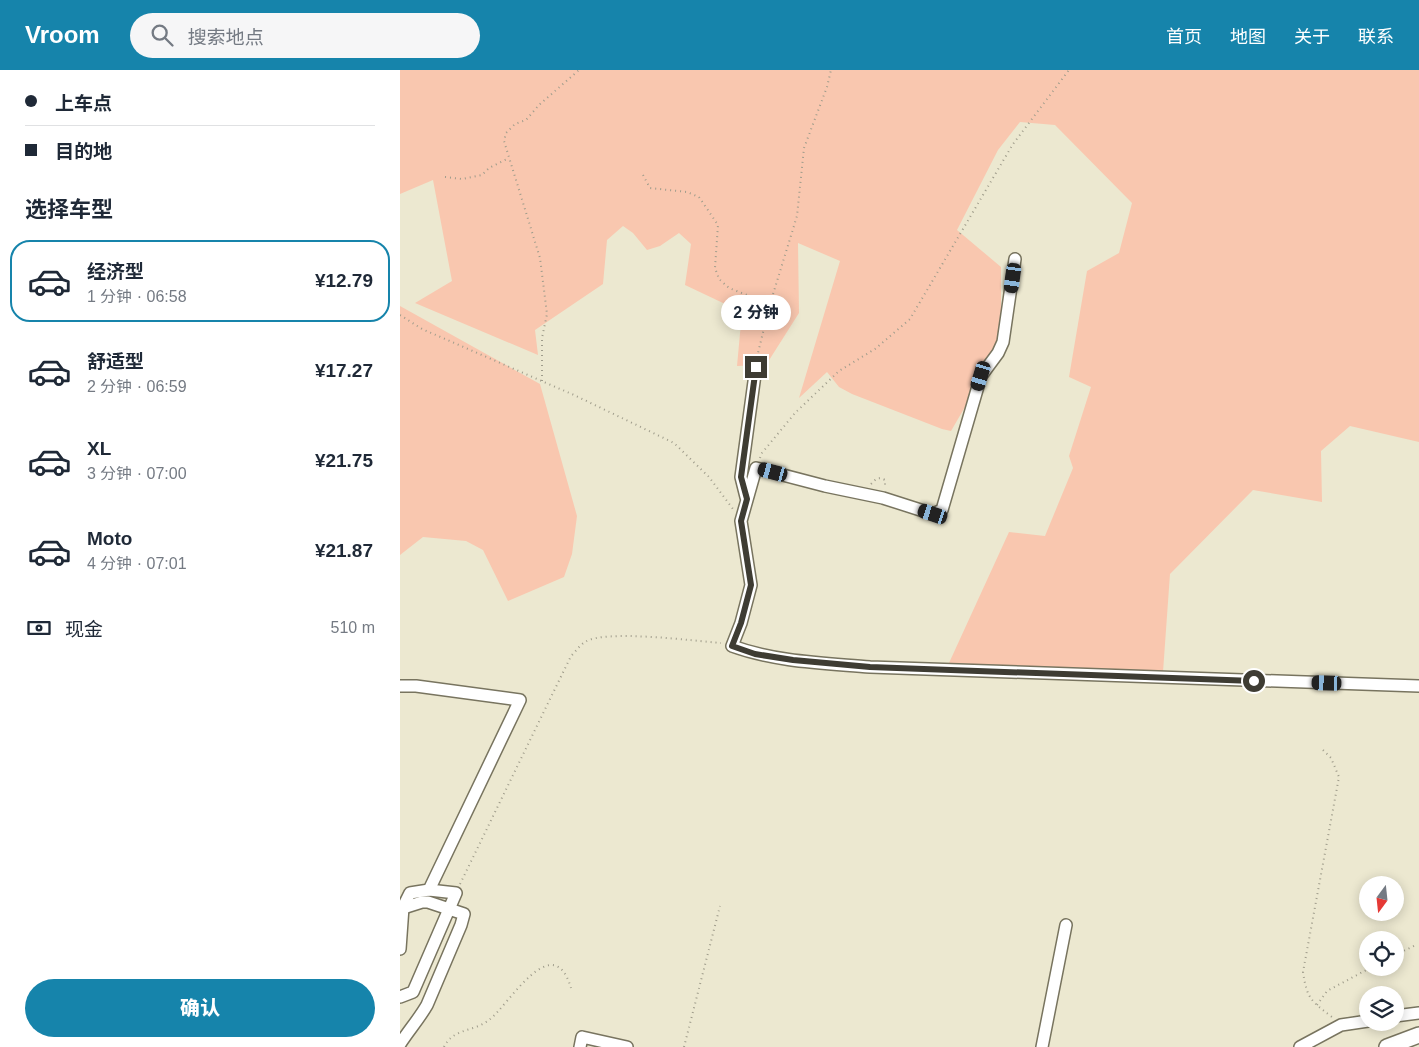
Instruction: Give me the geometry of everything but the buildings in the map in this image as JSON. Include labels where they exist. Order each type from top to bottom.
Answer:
[{"type":"main road","points":[[1387,1047],[1419,1035]]},
{"type":"street","points":[[1015,259],[1002,342],[998,353],[981,376],[942,510],[933,514],[883,498],[824,486],[756,468],[741,521],[751,585],[741,623],[732,646],[755,654],[784,659],[870,667],[1419,686]]},
{"type":"street","points":[[747,499],[741,477],[756,367]]},
{"type":"street","points":[[400,686],[416,686],[520,700],[428,890]]},
{"type":"street","points":[[400,948],[402,908],[410,893],[428,890],[456,892],[412,992],[400,997]]},
{"type":"street","points":[[400,1044],[427,1005],[464,914],[428,902],[402,908]]},
{"type":"street","points":[[1042,1047],[1066,925]]},
{"type":"street","points":[[1404,1015],[1419,1013]]},
{"type":"street","points":[[1300,1047],[1341,1025],[1359,1022]]},
{"type":"street","points":[[580,1047],[582,1037],[627,1047]]},
{"type":"path","points":[[542,381],[542,338],[547,314],[540,258],[504,142],[506,133],[515,124],[526,120],[539,105],[579,70]]},
{"type":"path","points":[[756,367],[770,304],[797,216],[804,148],[827,86],[830,70]]},
{"type":"path","points":[[756,468],[762,453],[795,413],[839,371],[875,350],[910,319],[1013,144],[1069,70]]},
{"type":"path","points":[[445,177],[462,179],[482,175],[489,168],[509,158]]},
{"type":"path","points":[[643,175],[650,188],[687,192],[699,197],[718,225],[715,268],[719,279],[729,288],[770,304]]},
{"type":"path","points":[[400,315],[422,329],[574,395],[674,443],[709,477],[741,521]]},
{"type":"path","points":[[456,892],[571,656],[586,641],[602,636],[662,638],[732,646]]},
{"type":"path","points":[[1323,750],[1331,758],[1339,777],[1304,972],[1305,984],[1311,1000],[1341,1025]]},
{"type":"path","points":[[684,1047],[720,906]]},
{"type":"path","points":[[1404,951],[1416,945]]},
{"type":"path","points":[[444,1047],[448,1039],[459,1032],[489,1021],[527,978],[537,970],[554,965],[568,976],[571,988]]},
{"type":"path","points":[[1317,1005],[1327,991],[1359,974]]},
{"type":"shaded area","points":[[400,70],[1419,70],[1419,442],[1350,426],[1321,451],[1322,502],[1253,490],[1170,574],[1163,672],[949,663],[1009,532],[1045,536],[1073,468],[1069,456],[1091,387],[1069,377],[1087,271],[1119,253],[1132,203],[1055,125],[1020,122],[998,150],[957,230],[1001,267],[1001,345],[951,431],[852,394],[839,387],[827,372],[799,398],[840,261],[798,243],[799,313],[766,365],[737,366],[742,312],[685,285],[691,244],[679,233],[660,246],[647,250],[633,233],[623,226],[607,240],[603,284],[535,330],[538,355],[415,303],[452,281],[433,180],[400,194]]},
{"type":"shaded area","points":[[400,306],[540,384],[577,516],[572,554],[564,577],[508,601],[483,550],[466,541],[423,537],[400,555]]},
{"type":"route","points":[[756,367],[741,477],[747,499],[741,521],[751,585],[741,623],[732,646],[755,654],[793,660],[870,667],[1254,681]]}]
